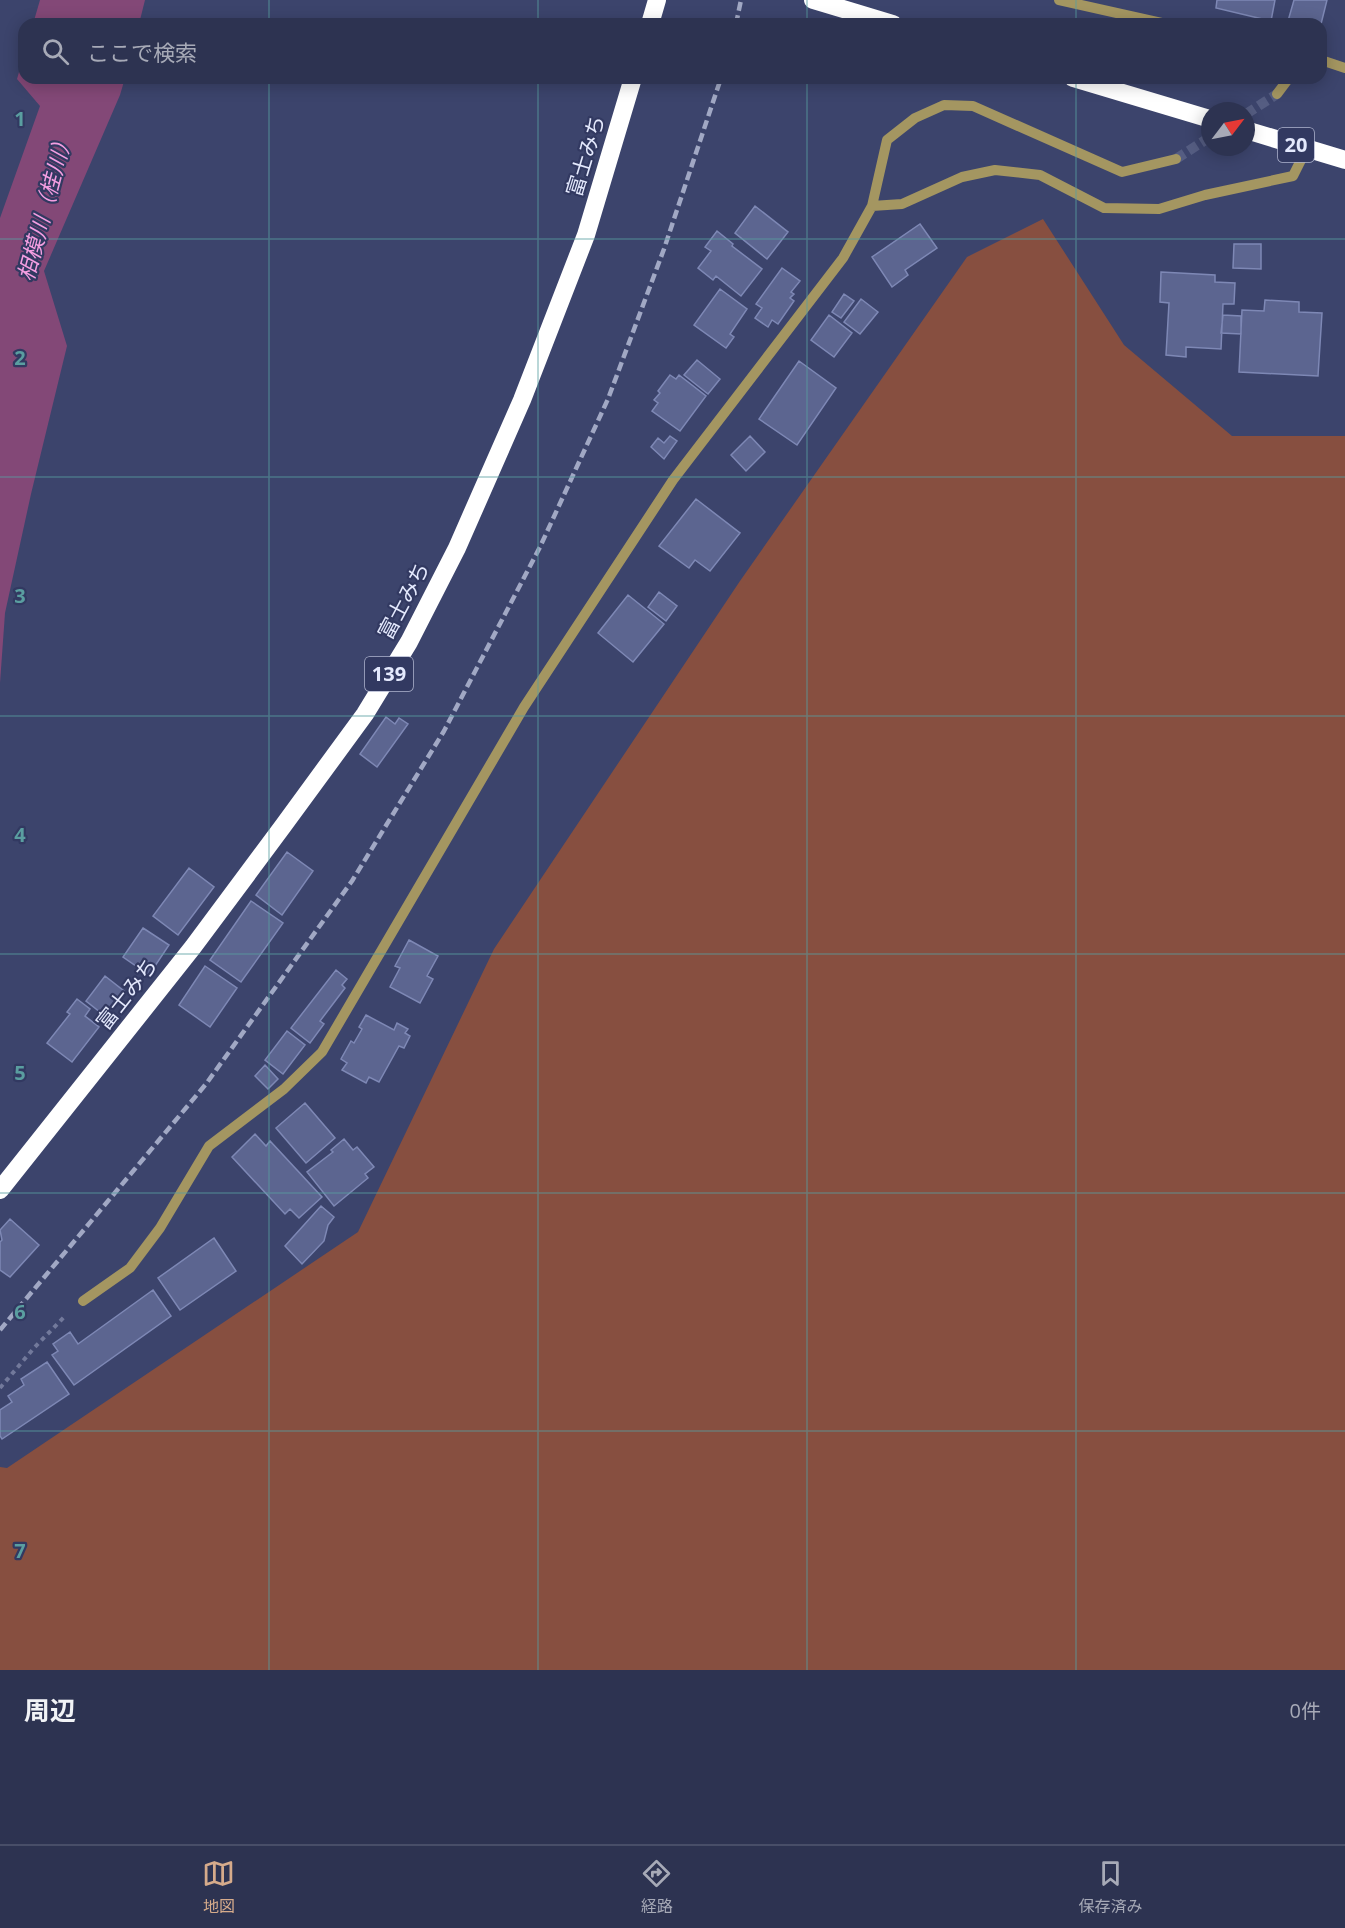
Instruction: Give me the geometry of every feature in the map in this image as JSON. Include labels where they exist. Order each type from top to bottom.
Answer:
[{"type":"highway","points":[[652,18],[657,0]]},
{"type":"highway","points":[[813,0],[873,18]]},
{"type":"highway","name":"富士みち","points":[[0,1190],[193,947],[365,714],[409,642],[457,548],[522,400],[586,235],[631,84]]},
{"type":"highway","points":[[1093,84],[1201,116]]},
{"type":"highway","name":"20","points":[[1255,133],[1345,160]]},
{"type":"street","points":[[1059,0],[1139,18]]},
{"type":"street","points":[[1327,62],[1345,68]]},
{"type":"street","points":[[1276,94],[1284,84]]},
{"type":"street","points":[[82,1301],[130,1268],[160,1228],[209,1146],[284,1089],[322,1052],[524,707],[673,480],[843,258],[872,206],[887,140],[915,118],[944,105],[973,106],[1122,172],[1176,159]]},
{"type":"street","points":[[872,206],[902,204],[962,177],[995,170],[1040,175],[1104,208],[1159,209],[1205,195],[1293,176],[1307,148]]},
{"type":"path","points":[[0,1388],[34,1348],[82,1301]]},
{"type":"shaded area","points":[[1043,219],[1124,345],[1232,436],[1345,436],[1345,1670],[0,1670],[0,1467],[7,1468],[358,1232],[494,949],[740,581],[967,257]]},
{"type":"water","points":[[40,0],[145,0],[140,18],[35,18]]},
{"type":"water","name":"相模川（桂川）","points":[[21,84],[123,84],[44,271],[67,346],[5,613],[0,683],[0,218],[40,106]]},
{"type":"building","points":[[1217,0],[1275,0],[1272,18],[1258,18],[1216,8]]},
{"type":"building","points":[[1294,0],[1327,0],[1322,18],[1289,18]]},
{"type":"building","points":[[755,206],[788,232],[767,259],[735,233]]},
{"type":"building","points":[[920,224],[937,248],[905,270],[908,275],[892,287],[872,257]]},
{"type":"building","points":[[717,231],[762,269],[741,296],[716,276],[713,280],[698,268],[711,251],[705,247]]},
{"type":"building","points":[[1234,244],[1261,244],[1261,269],[1233,268]]},
{"type":"building","points":[[782,268],[800,281],[791,292],[794,294],[790,298],[794,301],[778,324],[772,320],[768,327],[755,318],[762,308],[756,304]]},
{"type":"building","points":[[1161,272],[1215,275],[1215,282],[1235,283],[1234,304],[1223,304],[1221,349],[1186,347],[1186,357],[1166,355],[1169,303],[1160,302]]},
{"type":"building","points":[[720,289],[747,309],[730,334],[734,337],[726,348],[694,325]]},
{"type":"building","points":[[844,294],[854,301],[841,318],[832,312]]},
{"type":"building","points":[[861,299],[878,312],[860,334],[844,322]]},
{"type":"building","points":[[1265,300],[1299,302],[1299,312],[1322,313],[1318,376],[1239,372],[1242,310],[1264,311]]},
{"type":"building","points":[[829,315],[852,333],[834,357],[811,340]]},
{"type":"building","points":[[1223,315],[1241,316],[1241,334],[1221,333]]},
{"type":"building","points":[[697,360],[720,379],[708,394],[684,375]]},
{"type":"building","points":[[799,361],[836,388],[797,445],[759,419]]},
{"type":"building","points":[[670,375],[676,379],[679,375],[706,396],[680,431],[652,411],[658,403],[654,400],[660,393],[658,391]]},
{"type":"building","points":[[670,436],[677,441],[664,459],[651,447],[658,438],[664,443]]},
{"type":"building","points":[[750,436],[765,452],[746,471],[731,455]]},
{"type":"building","points":[[696,499],[740,533],[710,571],[695,560],[689,568],[659,546]]},
{"type":"building","points":[[659,592],[677,606],[666,621],[648,607]]},
{"type":"building","points":[[628,595],[664,624],[633,662],[598,633]]},
{"type":"building","points":[[386,717],[395,724],[399,718],[408,724],[377,767],[360,754]]},
{"type":"building","points":[[287,852],[313,871],[282,915],[256,895]]},
{"type":"building","points":[[189,868],[214,887],[178,935],[153,916]]},
{"type":"building","points":[[251,901],[283,923],[241,982],[210,960]]},
{"type":"building","points":[[143,928],[169,945],[149,975],[123,957]]},
{"type":"building","points":[[409,940],[438,956],[427,976],[433,979],[420,1003],[390,987],[400,968],[395,966]]},
{"type":"building","points":[[205,966],[237,988],[210,1027],[179,1005]]},
{"type":"building","points":[[336,970],[347,979],[342,985],[345,988],[320,1021],[324,1024],[310,1043],[291,1028]]},
{"type":"building","points":[[105,976],[124,991],[105,1016],[86,1001]]},
{"type":"building","points":[[77,999],[90,1009],[85,1016],[99,1027],[72,1062],[47,1043],[70,1014],[67,1012]]},
{"type":"building","points":[[366,1015],[394,1030],[397,1023],[408,1029],[405,1033],[410,1036],[404,1048],[399,1046],[379,1082],[369,1077],[366,1083],[342,1070],[347,1063],[341,1059],[351,1041],[354,1043],[362,1029],[359,1027]]},
{"type":"building","points":[[287,1031],[305,1045],[283,1074],[265,1060]]},
{"type":"building","points":[[265,1065],[278,1079],[268,1089],[255,1076]]},
{"type":"building","points":[[305,1103],[335,1138],[306,1163],[276,1128]]},
{"type":"building","points":[[255,1134],[266,1146],[270,1141],[322,1197],[299,1218],[290,1209],[285,1214],[232,1157]]},
{"type":"building","points":[[344,1139],[353,1150],[357,1147],[374,1167],[365,1174],[368,1178],[334,1206],[307,1172],[333,1152],[331,1150]]},
{"type":"building","points":[[321,1206],[334,1217],[328,1225],[324,1241],[302,1264],[285,1246]]},
{"type":"building","points":[[10,1219],[39,1245],[10,1277],[0,1270],[0,1242],[2,1240],[0,1230]]},
{"type":"building","points":[[214,1238],[236,1271],[180,1310],[158,1278]]},
{"type":"building","points":[[153,1290],[171,1316],[74,1385],[52,1355],[58,1351],[53,1344],[70,1332],[78,1344]]},
{"type":"building","points":[[47,1362],[69,1394],[2,1439],[0,1410],[12,1402],[8,1396],[24,1385],[21,1379]]},
{"type":"tunnel","points":[[1255,108],[1277,94]]},
{"type":"tunnel","points":[[1176,159],[1201,143]]},
{"type":"railway","points":[[737,18],[741,0]]},
{"type":"railway","points":[[0,1330],[206,1084],[352,881],[444,731],[540,547],[608,399],[664,249],[719,84]]}]
